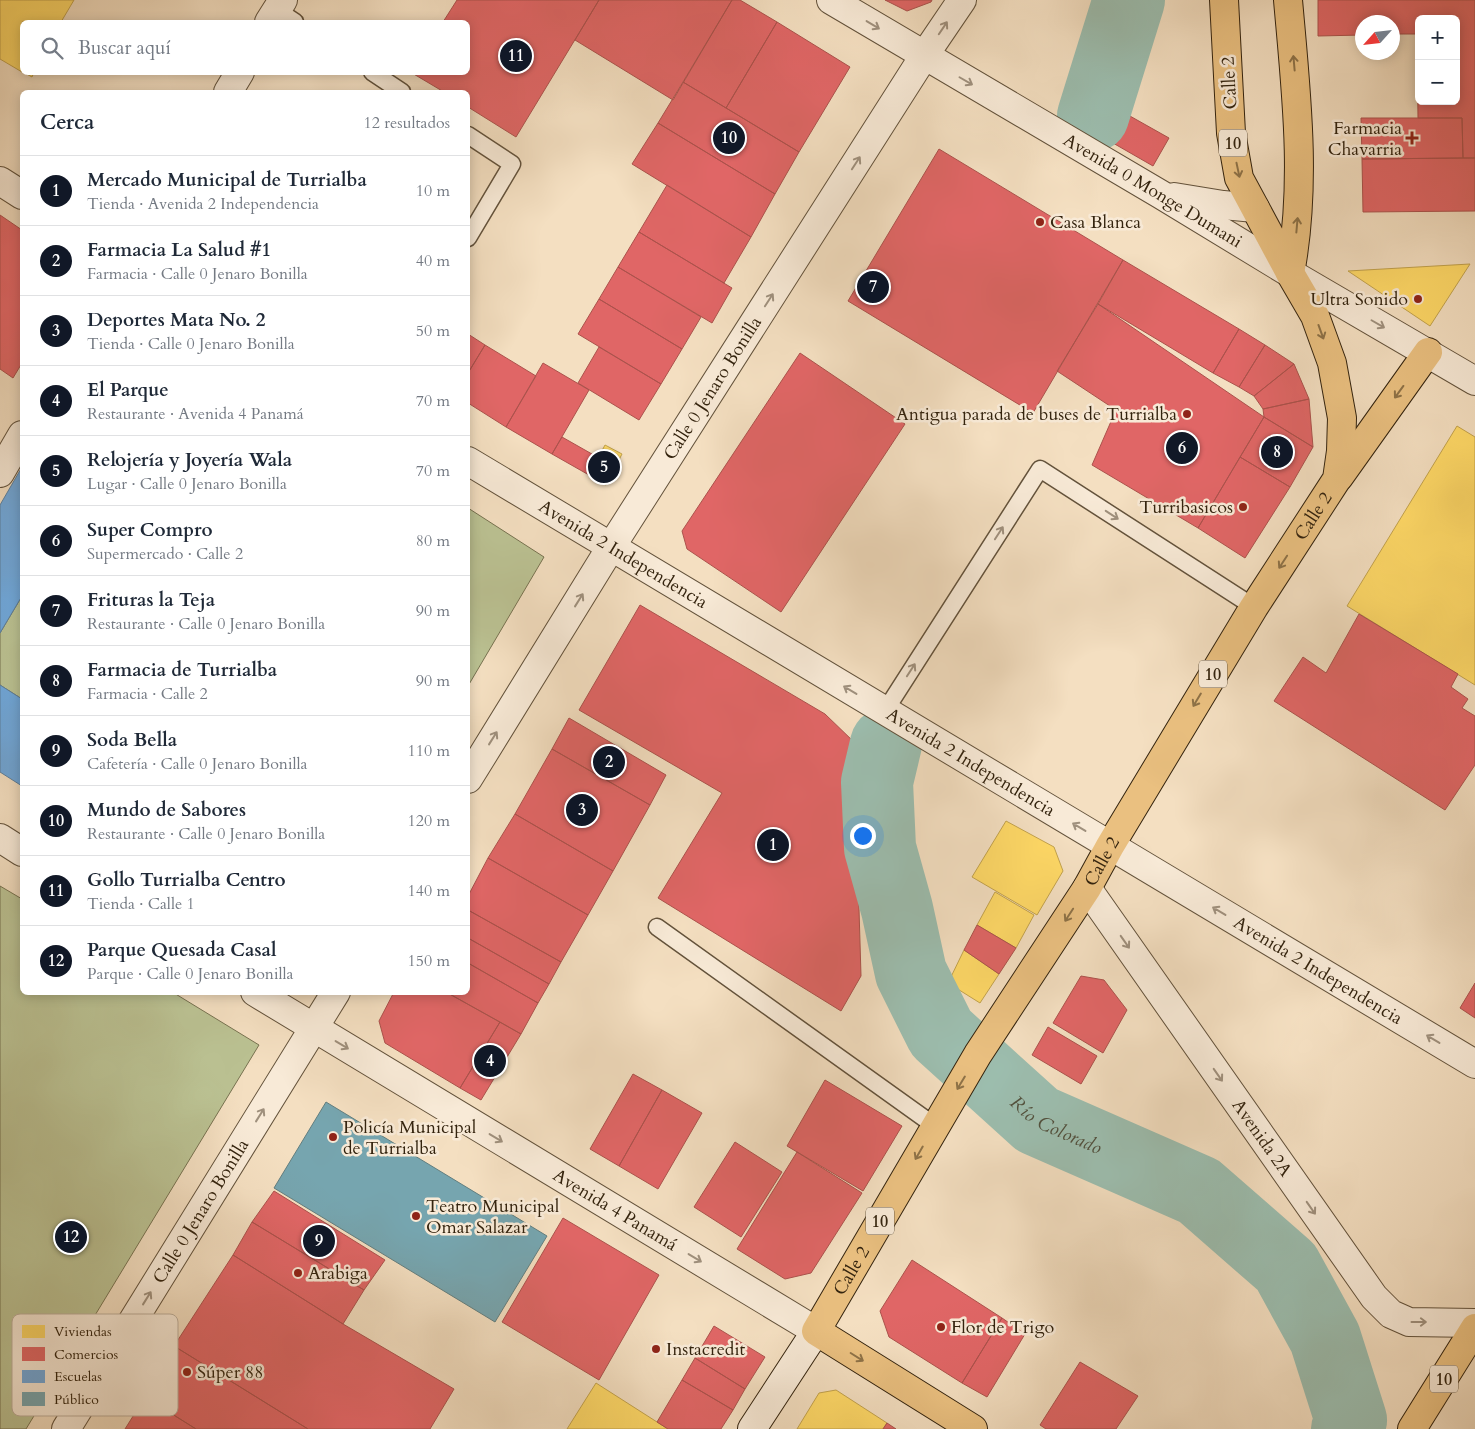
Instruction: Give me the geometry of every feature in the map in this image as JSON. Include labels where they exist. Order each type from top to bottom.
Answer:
[{"type":"main road","name":"Calle 2","points":[[816,1331],[978,1054],[1087,888],[1110,846],[1254,607],[1337,479],[1341,451],[1342,418],[1332,363],[1315,316],[1240,178],[1231,133],[1224,0]]},
{"type":"main road","points":[[1288,0],[1299,120],[1299,204],[1290,273]]},
{"type":"main road","points":[[1337,479],[1428,352]]},
{"type":"main road","name":"10","points":[[1412,1429],[1475,1328]]},
{"type":"main road","name":"Avenida 4 Panamá","points":[[816,1331],[973,1429]]},
{"type":"street","name":"Avenida 0 Monge Dumani","points":[[831,0],[1475,381]]},
{"type":"street","name":"Calle 0 Jenaro Bonilla","points":[[470,776],[611,547],[924,56],[962,0]]},
{"type":"street","points":[[229,90],[238,75]]},
{"type":"street","points":[[0,181],[20,194]]},
{"type":"street","points":[[1160,194],[1223,205],[1255,208]]},
{"type":"street","points":[[0,473],[20,438]]},
{"type":"street","name":"Avenida 2 Independencia","points":[[470,462],[1475,1064]]},
{"type":"street","points":[[0,838],[20,851]]},
{"type":"street","name":"Avenida 2A","points":[[1087,888],[1374,1297],[1391,1314],[1409,1322],[1475,1323]]},
{"type":"street","name":"Avenida 4 Panamá","points":[[260,995],[816,1331]]},
{"type":"street","name":"Calle 0 Jenaro Bonilla","points":[[137,1314],[334,995]]},
{"type":"street","name":"Calle 2","points":[[752,1429],[816,1331]]},
{"type":"street","name":"Calle 0 Jenaro Bonilla","points":[[66,1429],[74,1416]]},
{"type":"lane","points":[[376,75],[399,90]]},
{"type":"lane","points":[[470,136],[512,164],[470,235]]},
{"type":"lane","points":[[885,711],[1040,469],[1254,607]]},
{"type":"lane","points":[[658,928],[940,1118]]},
{"type":"green space","points":[[470,509],[544,557],[470,683]]},
{"type":"green space","points":[[20,599],[20,698],[0,685],[0,633]]},
{"type":"green space","points":[[0,886],[20,898],[20,995],[177,995],[259,1045],[96,1314],[12,1314],[12,1416],[34,1416],[26,1429],[0,1429]]},
{"type":"building: Viviendas","points":[[0,0],[74,0],[62,20],[20,20],[20,71],[0,59]]},
{"type":"building: Viviendas","name":"Ultra Sonido","points":[[1470,264],[1430,326],[1348,271]]},
{"type":"building: Viviendas","points":[[1457,426],[1475,437],[1475,685],[1347,606]]},
{"type":"building: Viviendas","points":[[605,445],[622,454],[606,485],[589,475]]},
{"type":"building: Viviendas","points":[[1006,821],[1054,847],[1063,871],[1037,915],[972,877]]},
{"type":"building: Viviendas","points":[[995,892],[1034,915],[1016,948],[977,925]]},
{"type":"building: Viviendas","points":[[964,950],[999,974],[980,1003],[948,983]]},
{"type":"building: Viviendas","points":[[596,1383],[657,1422],[668,1429],[567,1429]]},
{"type":"building: Viviendas","points":[[836,1390],[887,1423],[883,1429],[797,1429],[819,1393]]},
{"type":"building: Comercios","points":[[457,0],[599,0],[516,137],[470,108],[470,90],[441,90],[415,75],[470,75],[470,20],[444,20]]},
{"type":"building: Comercios","points":[[599,0],[732,0],[673,100],[575,40]]},
{"type":"building: Comercios","points":[[732,0],[740,0],[777,22],[726,108],[683,82]]},
{"type":"building: Comercios","points":[[885,0],[932,0],[907,11]]},
{"type":"building: Comercios","points":[[1318,0],[1475,0],[1475,158],[1463,158],[1462,118],[1418,118],[1418,105],[1460,105],[1460,15],[1415,15],[1415,34],[1400,34],[1400,15],[1355,15],[1355,35],[1318,36]]},
{"type":"building: Comercios","points":[[777,22],[850,67],[799,152],[726,108]]},
{"type":"building: Comercios","points":[[683,82],[799,152],[775,194],[658,123]]},
{"type":"building: Comercios","points":[[1121,111],[1169,138],[1153,166],[1106,139]]},
{"type":"building: Comercios","name":"Farmacia Chavarria","points":[[1361,118],[1462,118],[1463,158],[1362,159]]},
{"type":"building: Comercios","points":[[658,123],[775,194],[751,237],[632,164]]},
{"type":"building: Comercios","points":[[939,149],[1123,260],[1033,413],[848,301]]},
{"type":"building: Comercios","points":[[1475,158],[1475,211],[1363,212],[1362,159]]},
{"type":"building: Comercios","points":[[667,185],[751,237],[724,283],[639,232]]},
{"type":"building: Comercios","points":[[0,215],[20,229],[20,366],[13,378],[0,369]]},
{"type":"building: Comercios","points":[[639,232],[732,288],[712,323],[618,267]]},
{"type":"building: Comercios","points":[[1123,260],[1239,329],[1213,373],[1098,304]]},
{"type":"building: Comercios","points":[[618,267],[701,317],[682,349],[599,299]]},
{"type":"building: Comercios","points":[[599,299],[682,349],[661,384],[578,334]]},
{"type":"building: Comercios","name":"Antigua parada de buses de Turrialba","points":[[1098,304],[1264,417],[1198,528],[1092,465],[1116,410],[1057,371]]},
{"type":"building: Comercios","points":[[1239,329],[1265,345],[1239,387],[1213,373]]},
{"type":"building: Comercios","points":[[470,335],[485,345],[470,370]]},
{"type":"building: Comercios","points":[[485,345],[536,376],[506,427],[470,404],[470,370]]},
{"type":"building: Comercios","points":[[1265,345],[1294,364],[1254,396],[1239,387]]},
{"type":"building: Comercios","points":[[599,347],[661,384],[639,420],[578,383]]},
{"type":"building: Comercios","points":[[800,353],[905,424],[781,612],[687,549],[682,531]]},
{"type":"building: Comercios","points":[[543,363],[589,390],[552,454],[506,427]]},
{"type":"building: Comercios","points":[[1294,364],[1309,399],[1263,409],[1254,396]]},
{"type":"building: Comercios","points":[[1309,399],[1313,447],[1264,417],[1263,409]]},
{"type":"building: Comercios","points":[[1264,417],[1313,447],[1290,487],[1240,457]]},
{"type":"building: Comercios","points":[[562,437],[599,458],[589,475],[552,454]]},
{"type":"building: Comercios","name":"Turribasicos","points":[[1240,457],[1290,487],[1245,558],[1198,528]]},
{"type":"building: Comercios","points":[[640,605],[825,714],[854,742],[861,976],[841,1011],[658,898],[722,793],[579,710]]},
{"type":"building: Comercios","points":[[1359,614],[1458,674],[1451,687],[1468,699],[1462,708],[1475,716],[1475,765],[1445,810],[1274,701],[1303,657],[1326,673]]},
{"type":"building: Comercios","points":[[569,718],[666,775],[650,805],[552,749]]},
{"type":"building: Comercios","points":[[552,749],[650,805],[613,871],[515,814]]},
{"type":"building: Comercios","points":[[515,814],[613,871],[588,915],[488,858]]},
{"type":"building: Comercios","points":[[488,858],[588,915],[561,962],[470,911],[470,892]]},
{"type":"building: Comercios","points":[[470,911],[561,962],[549,984],[470,939]]},
{"type":"building: Comercios","points":[[977,925],[1016,948],[999,974],[964,950]]},
{"type":"building: Comercios","points":[[470,939],[549,984],[538,1003],[470,964]]},
{"type":"building: Comercios","points":[[470,964],[538,1003],[521,1034],[451,995],[470,995]]},
{"type":"building: Comercios","points":[[1081,976],[1104,980],[1127,1010],[1103,1053],[1053,1023]]},
{"type":"building: Comercios","points":[[1475,983],[1475,1018],[1460,1008]]},
{"type":"building: Comercios","points":[[392,995],[451,995],[500,1022],[460,1088],[385,1043],[379,1021]]},
{"type":"building: Comercios","points":[[500,1022],[521,1034],[481,1100],[460,1088]]},
{"type":"building: Comercios","points":[[1048,1027],[1097,1056],[1081,1084],[1032,1055]]},
{"type":"building: Comercios","points":[[633,1074],[662,1090],[619,1166],[590,1149]]},
{"type":"building: Comercios","points":[[825,1080],[902,1126],[863,1191],[787,1146]]},
{"type":"building: Comercios","points":[[662,1090],[702,1113],[658,1189],[619,1166]]},
{"type":"building: Comercios","points":[[735,1142],[782,1172],[741,1237],[694,1207]]},
{"type":"building: Comercios","points":[[797,1152],[862,1193],[811,1273],[785,1279],[737,1249]]},
{"type":"building: Comercios","points":[[274,1191],[385,1260],[364,1290],[252,1222]]},
{"type":"building: Comercios","points":[[563,1218],[659,1275],[599,1380],[502,1322]]},
{"type":"building: Comercios","name":"Arabiga","points":[[252,1222],[364,1290],[343,1324],[233,1255]]},
{"type":"building: Comercios","points":[[233,1255],[343,1324],[454,1389],[430,1429],[308,1429],[178,1348],[178,1340]]},
{"type":"building: Comercios","name":"Flor de Trigo","points":[[912,1260],[1002,1318],[962,1383],[889,1337],[880,1311]]},
{"type":"building: Comercios","points":[[1002,1318],[1025,1334],[987,1397],[962,1383]]},
{"type":"building: Comercios","points":[[714,1326],[765,1357],[745,1389],[695,1358]]},
{"type":"building: Comercios","name":"Súper 88","points":[[178,1348],[308,1429],[196,1429],[175,1416],[178,1416]]},
{"type":"building: Comercios","points":[[695,1358],[745,1389],[733,1410],[682,1380]]},
{"type":"building: Comercios","points":[[1080,1362],[1138,1396],[1116,1429],[1046,1429],[1040,1425]]},
{"type":"building: Comercios","points":[[682,1380],[733,1410],[721,1429],[668,1429],[657,1422]]},
{"type":"building: Comercios","points":[[133,1416],[175,1416],[196,1429],[125,1429]]},
{"type":"building: Comercios","points":[[887,1423],[896,1429],[883,1429]]},
{"type":"building: Escuelas","points":[[20,470],[20,599],[0,633],[0,505]]},
{"type":"building: Escuelas","points":[[0,685],[20,698],[20,785],[0,772]]},
{"type":"building: Público","name":"Teatro Municipal Omar Salazar","points":[[326,1102],[547,1236],[495,1322],[274,1188]]},
{"type":"waterway","name":"Río Colorado","points":[[1093,116],[1129,0]]},
{"type":"waterway","name":"Río Colorado","points":[[886,744],[877,782],[880,848],[897,909],[911,973],[941,1033],[1037,1120],[1199,1191],[1286,1267],[1325,1338],[1351,1420],[1347,1429]]},
{"type":"place","name":"Gollo Turrialba Centro","points":[[516,56]]},
{"type":"place","name":"Mundo de Sabores","points":[[729,138]]},
{"type":"place","name":"Farmacia Chavarria","points":[[1412,138]]},
{"type":"place","name":"Casa Blanca","points":[[1040,222]]},
{"type":"place","name":"Frituras la Teja","points":[[873,287]]},
{"type":"place","name":"Ultra Sonido","points":[[1418,299]]},
{"type":"place","name":"Antigua parada de buses de Turrialba","points":[[1187,414]]},
{"type":"place","name":"Super Compro","points":[[1182,448]]},
{"type":"place","name":"Farmacia de Turrialba","points":[[1277,452]]},
{"type":"place","name":"Relojería y Joyería Wala","points":[[604,467]]},
{"type":"place","name":"Turribasicos","points":[[1243,507]]},
{"type":"place","name":"Farmacia La Salud #1","points":[[609,762]]},
{"type":"place","name":"Deportes Mata No. 2","points":[[582,810]]},
{"type":"place","name":"Mercado Municipal de Turrialba","points":[[773,845]]},
{"type":"place","name":"El Parque","points":[[490,1061]]},
{"type":"place","name":"Policía Municipal de Turrialba","points":[[333,1137]]},
{"type":"place","name":"Teatro Municipal Omar Salazar","points":[[416,1216]]},
{"type":"place","name":"Parque Quesada Casal","points":[[71,1237]]},
{"type":"place","name":"Soda Bella","points":[[319,1241]]},
{"type":"place","name":"Arabiga","points":[[298,1273]]},
{"type":"place","name":"Flor de Trigo","points":[[941,1327]]},
{"type":"place","name":"Instacredit","points":[[656,1349]]},
{"type":"place","name":"Súper 88","points":[[187,1372]]}]
